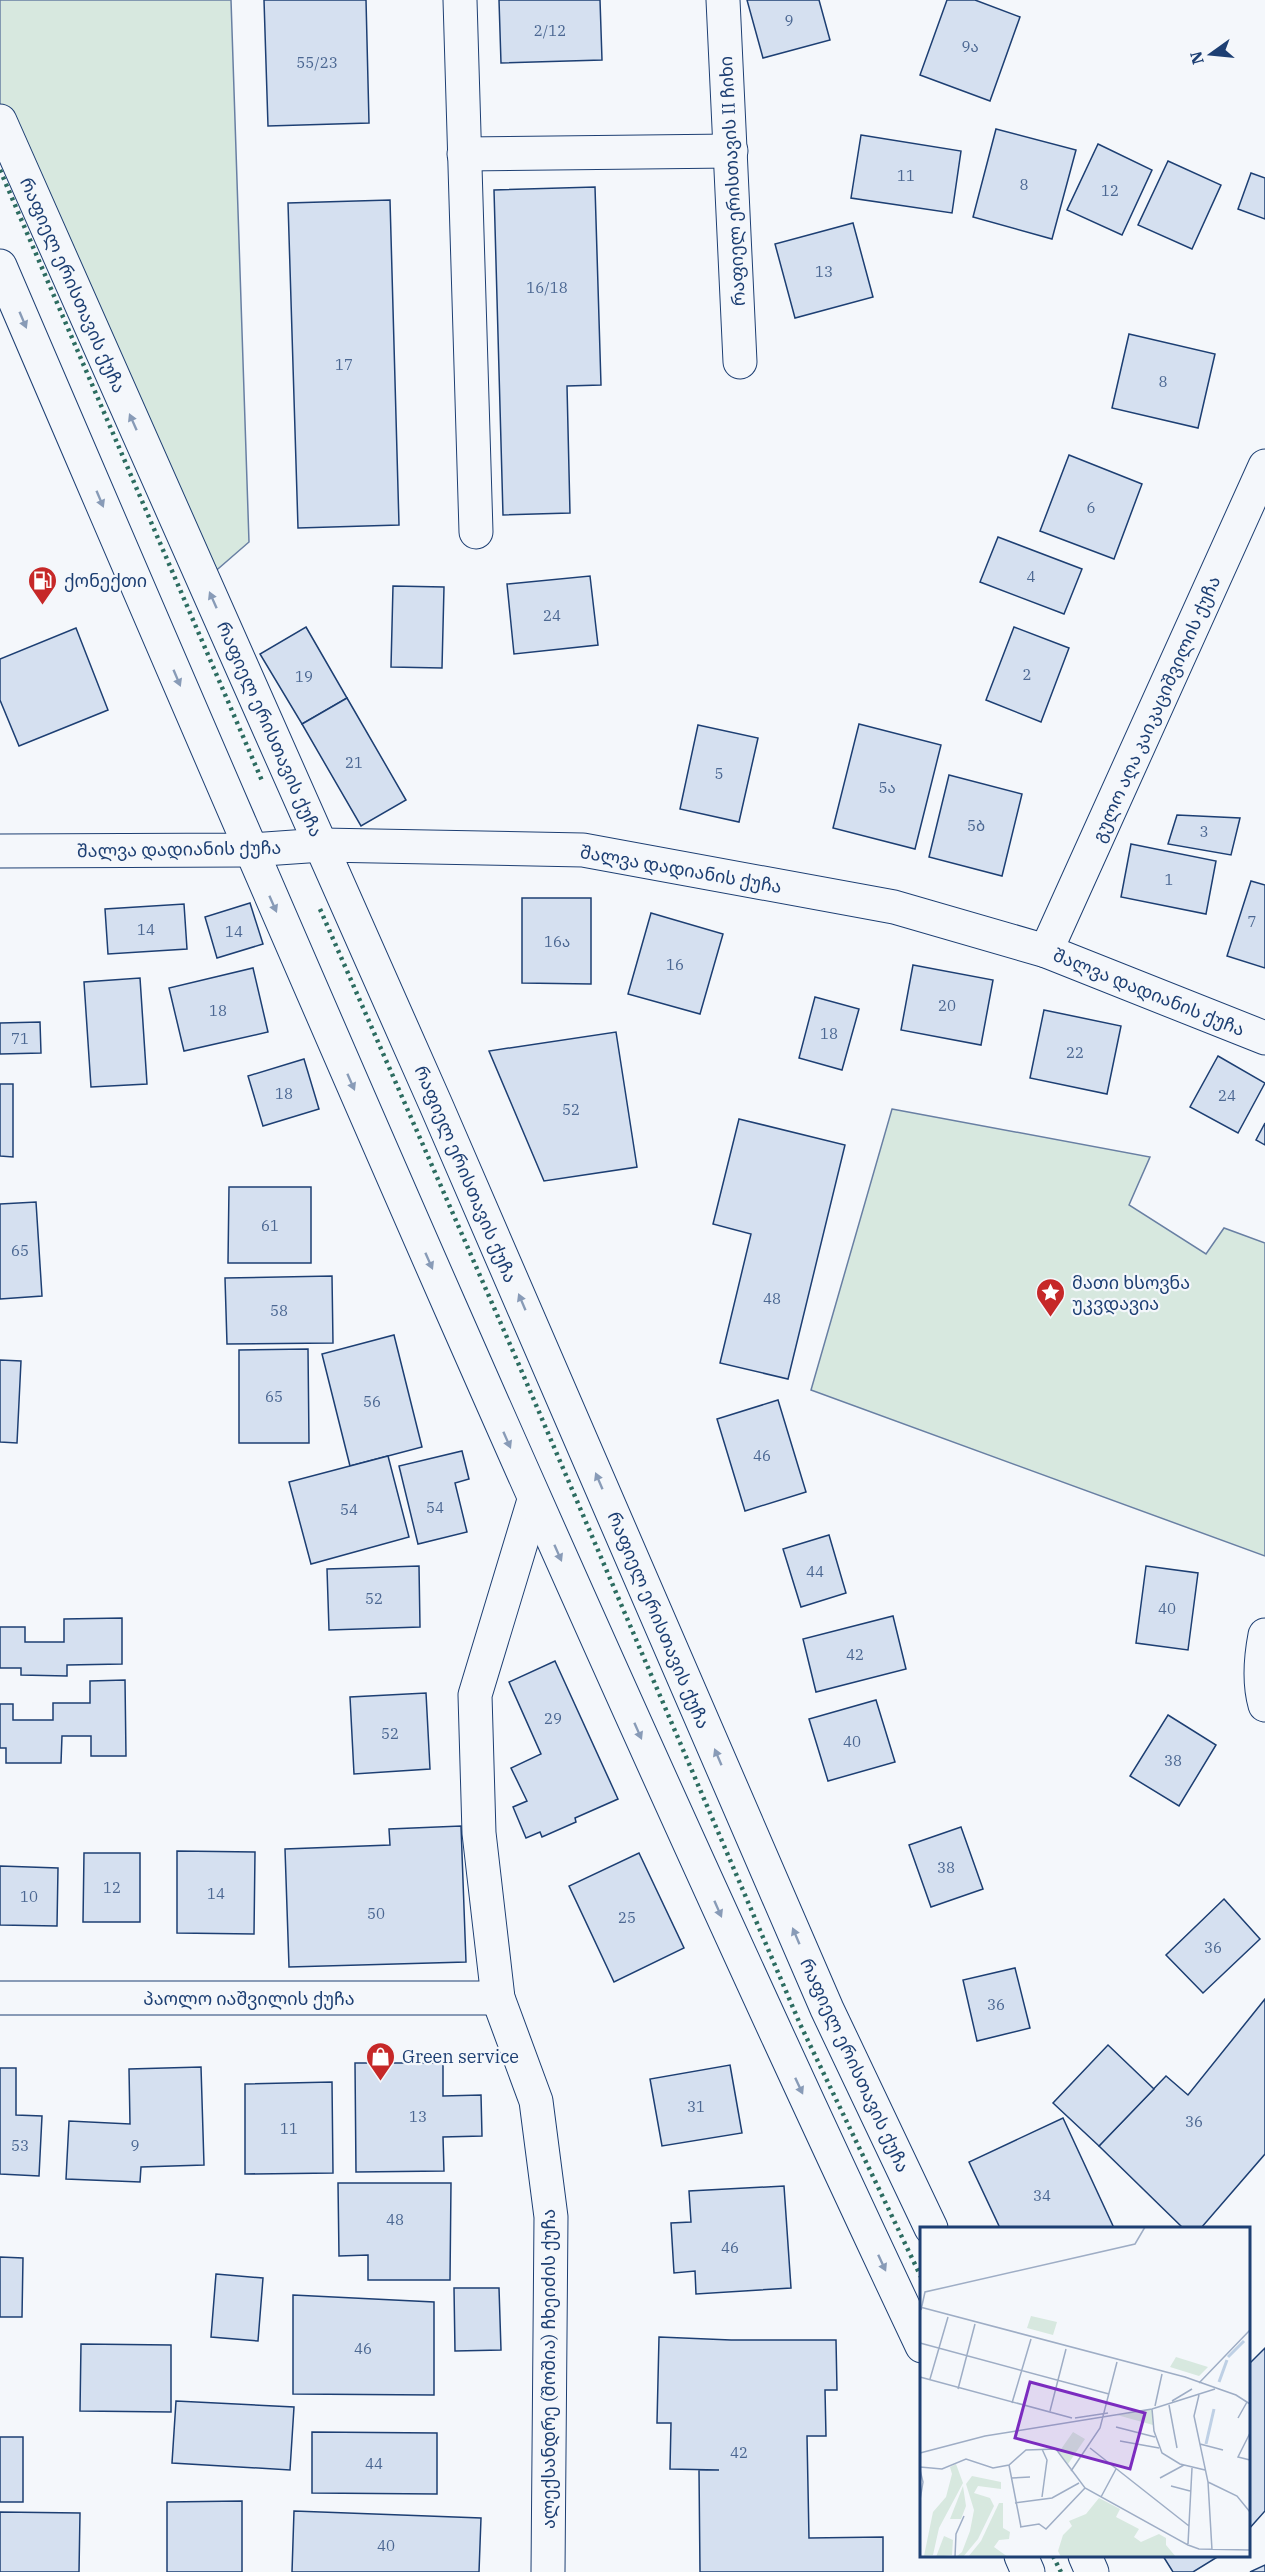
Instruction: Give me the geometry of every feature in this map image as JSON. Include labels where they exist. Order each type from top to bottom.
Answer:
[{"type":"street","points":[[460,0],[476,532]]},
{"type":"street","name":"რაფიელ ერისთავის II ჩიხი","points":[[723,0],[740,362]]},
{"type":"street","name":"რაფიელ ერისთავის ქუჩა","points":[[0,121],[322,845],[827,2009],[930,2227]]},
{"type":"street","points":[[464,154],[730,151]]},
{"type":"street","points":[[0,266],[250,850],[534,1500],[774,2033],[920,2344]]},
{"type":"street","name":"გულო აღა კაიკაციშვილის ქუჩა","points":[[1046,951],[1265,466]]},
{"type":"street","name":"შალვა დადიანის ქუჩა","points":[[0,851],[250,850],[322,845],[583,850],[894,907],[1046,951],[1265,1038]]},
{"type":"street","name":"ალექსანდრე (შოშია) ჩხეიძის ქუჩა","points":[[534,1500],[475,1695],[479,1833],[498,1998],[536,2101],[551,2217],[548,2572]]},
{"type":"street","points":[[1265,1635],[1262,1651],[1265,1705]]},
{"type":"street","name":"პაოლო იაშვილის ქუჩა","points":[[0,1998],[498,1998]]},
{"type":"street","points":[[1021,2557],[1028,2572]]},
{"type":"street","points":[[1085,2557],[1092,2572]]},
{"type":"shaded area","points":[[0,0],[231,0],[249,542],[204,581],[0,121]]},
{"type":"shaded area","points":[[892,1109],[1150,1157],[1129,1205],[1206,1254],[1224,1228],[1265,1243],[1265,1556],[811,1390]]},
{"type":"building","points":[[264,0],[366,0],[369,123],[268,126]]},
{"type":"building","points":[[499,0],[600,0],[602,60],[501,63]]},
{"type":"building","points":[[747,0],[819,0],[830,40],[763,58]]},
{"type":"building","points":[[947,0],[975,0],[1020,17],[990,101],[920,75]]},
{"type":"building","points":[[996,129],[1076,150],[1052,239],[973,217]]},
{"type":"building","points":[[861,135],[961,151],[952,213],[851,198]]},
{"type":"building","points":[[1098,144],[1152,170],[1122,235],[1067,210]]},
{"type":"building","points":[[1168,161],[1221,185],[1192,249],[1138,225]]},
{"type":"building","points":[[1251,173],[1265,178],[1265,219],[1238,209]]},
{"type":"building","points":[[595,187],[601,385],[567,386],[570,513],[503,515],[494,190]]},
{"type":"building","points":[[390,200],[399,525],[298,528],[288,203]]},
{"type":"building","points":[[853,223],[873,297],[795,318],[775,244]]},
{"type":"building","points":[[1129,334],[1215,354],[1198,428],[1112,408]]},
{"type":"building","points":[[1069,455],[1142,484],[1114,559],[1040,531]]},
{"type":"building","points":[[998,537],[1082,569],[1064,614],[980,582]]},
{"type":"building","points":[[590,576],[598,645],[514,654],[507,584]]},
{"type":"building","points":[[393,586],[444,587],[442,668],[391,667]]},
{"type":"building","points":[[306,627],[347,698],[302,724],[260,654]]},
{"type":"building","points":[[1014,627],[1069,648],[1041,722],[986,700]]},
{"type":"building","points":[[76,628],[108,710],[19,746],[0,700],[0,659]]},
{"type":"building","points":[[347,698],[406,800],[361,826],[302,724]]},
{"type":"building","points":[[859,724],[941,745],[915,849],[833,828]]},
{"type":"building","points":[[698,725],[758,738],[739,822],[680,809]]},
{"type":"building","points":[[949,775],[1022,794],[1002,876],[929,857]]},
{"type":"building","points":[[1177,815],[1240,818],[1231,855],[1168,844]]},
{"type":"building","points":[[1131,844],[1216,861],[1206,914],[1121,897]]},
{"type":"building","points":[[1251,881],[1265,885],[1265,968],[1227,956]]},
{"type":"building","points":[[522,898],[591,898],[591,984],[522,983]]},
{"type":"building","points":[[250,903],[263,944],[217,958],[205,917]]},
{"type":"building","points":[[184,904],[187,949],[108,954],[105,909]]},
{"type":"building","points":[[651,913],[723,934],[700,1014],[628,994]]},
{"type":"building","points":[[913,965],[993,980],[981,1045],[901,1030]]},
{"type":"building","points":[[253,968],[268,1032],[184,1051],[169,988]]},
{"type":"building","points":[[140,978],[147,1084],[91,1087],[84,982]]},
{"type":"building","points":[[815,997],[859,1009],[842,1070],[799,1058]]},
{"type":"building","points":[[1044,1010],[1121,1026],[1107,1094],[1030,1078]]},
{"type":"building","points":[[40,1022],[41,1053],[0,1054],[0,1023]]},
{"type":"building","points":[[616,1032],[637,1167],[544,1181],[489,1051]]},
{"type":"building","points":[[1218,1056],[1265,1083],[1238,1133],[1190,1107]]},
{"type":"building","points":[[304,1059],[319,1109],[263,1126],[248,1076]]},
{"type":"building","points":[[0,1084],[13,1084],[13,1157],[0,1156]]},
{"type":"building","points":[[739,1119],[845,1145],[788,1379],[720,1363],[751,1234],[713,1224]]},
{"type":"building","points":[[1265,1123],[1265,1145],[1256,1140]]},
{"type":"building","points":[[229,1187],[311,1187],[311,1263],[228,1263]]},
{"type":"building","points":[[36,1202],[42,1296],[0,1299],[0,1204]]},
{"type":"building","points":[[332,1276],[333,1343],[227,1344],[225,1278]]},
{"type":"building","points":[[394,1335],[422,1447],[350,1466],[322,1354]]},
{"type":"building","points":[[308,1349],[309,1443],[239,1443],[239,1350]]},
{"type":"building","points":[[0,1360],[21,1361],[17,1443],[0,1442]]},
{"type":"building","points":[[778,1400],[806,1492],[745,1511],[717,1419]]},
{"type":"building","points":[[462,1451],[469,1479],[455,1483],[467,1532],[418,1544],[399,1466]]},
{"type":"building","points":[[388,1456],[409,1537],[311,1564],[289,1482]]},
{"type":"building","points":[[829,1535],[846,1593],[801,1607],[783,1549]]},
{"type":"building","points":[[419,1566],[420,1627],[329,1630],[327,1569]]},
{"type":"building","points":[[1146,1566],[1198,1573],[1188,1650],[1136,1643]]},
{"type":"building","points":[[893,1616],[906,1669],[816,1692],[803,1639]]},
{"type":"building","points":[[122,1618],[122,1664],[67,1665],[67,1676],[21,1675],[21,1668],[0,1668],[0,1627],[25,1627],[25,1642],[64,1642],[64,1619]]},
{"type":"building","points":[[555,1661],[618,1799],[575,1818],[576,1822],[542,1837],[540,1832],[526,1838],[513,1807],[527,1801],[511,1768],[541,1754],[509,1682]]},
{"type":"building","points":[[125,1680],[126,1756],[91,1756],[91,1736],[62,1736],[61,1763],[6,1763],[6,1748],[0,1748],[0,1704],[13,1704],[13,1720],[53,1720],[53,1703],[90,1703],[90,1681]]},
{"type":"building","points":[[426,1693],[430,1769],[354,1774],[350,1697]]},
{"type":"building","points":[[876,1700],[895,1762],[828,1781],[809,1719]]},
{"type":"building","points":[[1168,1715],[1216,1745],[1179,1806],[1130,1776]]},
{"type":"building","points":[[461,1826],[466,1962],[289,1967],[285,1849],[390,1845],[389,1829]]},
{"type":"building","points":[[961,1827],[983,1889],[931,1907],[909,1845]]},
{"type":"building","points":[[177,1851],[255,1852],[254,1934],[177,1933]]},
{"type":"building","points":[[84,1853],[140,1853],[140,1922],[83,1922]]},
{"type":"building","points":[[639,1853],[684,1948],[614,1982],[569,1886]]},
{"type":"building","points":[[0,1866],[58,1868],[57,1926],[0,1925]]},
{"type":"building","points":[[1224,1899],[1260,1939],[1203,1993],[1166,1955]]},
{"type":"building","points":[[1015,1968],[1030,2028],[977,2041],[963,1980]]},
{"type":"building","points":[[1265,1999],[1265,2154],[1202,2227],[1182,2227],[1099,2146],[1166,2076],[1188,2095]]},
{"type":"building","points":[[1108,2045],[1154,2089],[1099,2146],[1053,2103]]},
{"type":"building","points":[[355,2063],[443,2063],[443,2096],[481,2095],[482,2136],[443,2137],[444,2171],[356,2172]]},
{"type":"building","points":[[730,2065],[742,2133],[662,2146],[650,2079]]},
{"type":"building","points":[[201,2067],[204,2165],[141,2167],[140,2182],[66,2179],[69,2121],[130,2124],[129,2069]]},
{"type":"building","points":[[0,2068],[16,2068],[16,2115],[42,2116],[39,2176],[0,2174]]},
{"type":"building","points":[[332,2082],[333,2173],[245,2174],[245,2084]]},
{"type":"building","points":[[1063,2118],[1114,2227],[1000,2227],[969,2162]]},
{"type":"building","points":[[338,2183],[451,2183],[450,2280],[368,2280],[368,2255],[339,2256]]},
{"type":"building","points":[[784,2186],[791,2288],[696,2294],[695,2271],[674,2273],[671,2223],[691,2222],[689,2191]]},
{"type":"building","points":[[0,2257],[23,2258],[22,2317],[0,2317]]},
{"type":"building","points":[[216,2274],[263,2278],[258,2341],[211,2337]]},
{"type":"building","points":[[454,2288],[499,2288],[501,2350],[455,2351]]},
{"type":"building","points":[[293,2295],[434,2302],[434,2395],[293,2394]]},
{"type":"building","points":[[659,2337],[836,2340],[837,2390],[825,2390],[826,2436],[807,2436],[809,2538],[883,2537],[883,2572],[700,2572],[699,2470],[719,2470],[670,2469],[671,2423],[657,2423]]},
{"type":"building","points":[[81,2344],[171,2345],[171,2412],[80,2411]]},
{"type":"building","points":[[1265,2348],[1265,2511],[1250,2528],[1250,2363]]},
{"type":"building","points":[[176,2401],[294,2407],[290,2470],[172,2463]]},
{"type":"building","points":[[312,2432],[437,2433],[437,2494],[312,2493]]},
{"type":"building","points":[[0,2437],[23,2437],[23,2502],[0,2502]]},
{"type":"building","points":[[242,2501],[242,2572],[167,2572],[167,2502]]},
{"type":"building","points":[[294,2511],[481,2518],[479,2572],[292,2572]]},
{"type":"building","points":[[0,2512],[80,2513],[79,2572],[0,2572]]},
{"type":"building","points":[[1164,2557],[1217,2557],[1193,2572],[1173,2572]]},
{"type":"building","points":[[1265,2565],[1265,2572],[1250,2572]]},
{"type":"hedge","points":[[0,170],[263,783]]},
{"type":"hedge","points":[[320,909],[519,1365],[800,2024],[920,2275]]},
{"type":"hedge","points":[[1054,2557],[1061,2572]]},
{"type":"place","name":"ქონექთი","points":[[43,606]]},
{"type":"place","name":"მათი ხსოვნა უკვდავია","points":[[1051,1318]]},
{"type":"place","name":"Green service","points":[[381,2082]]}]
